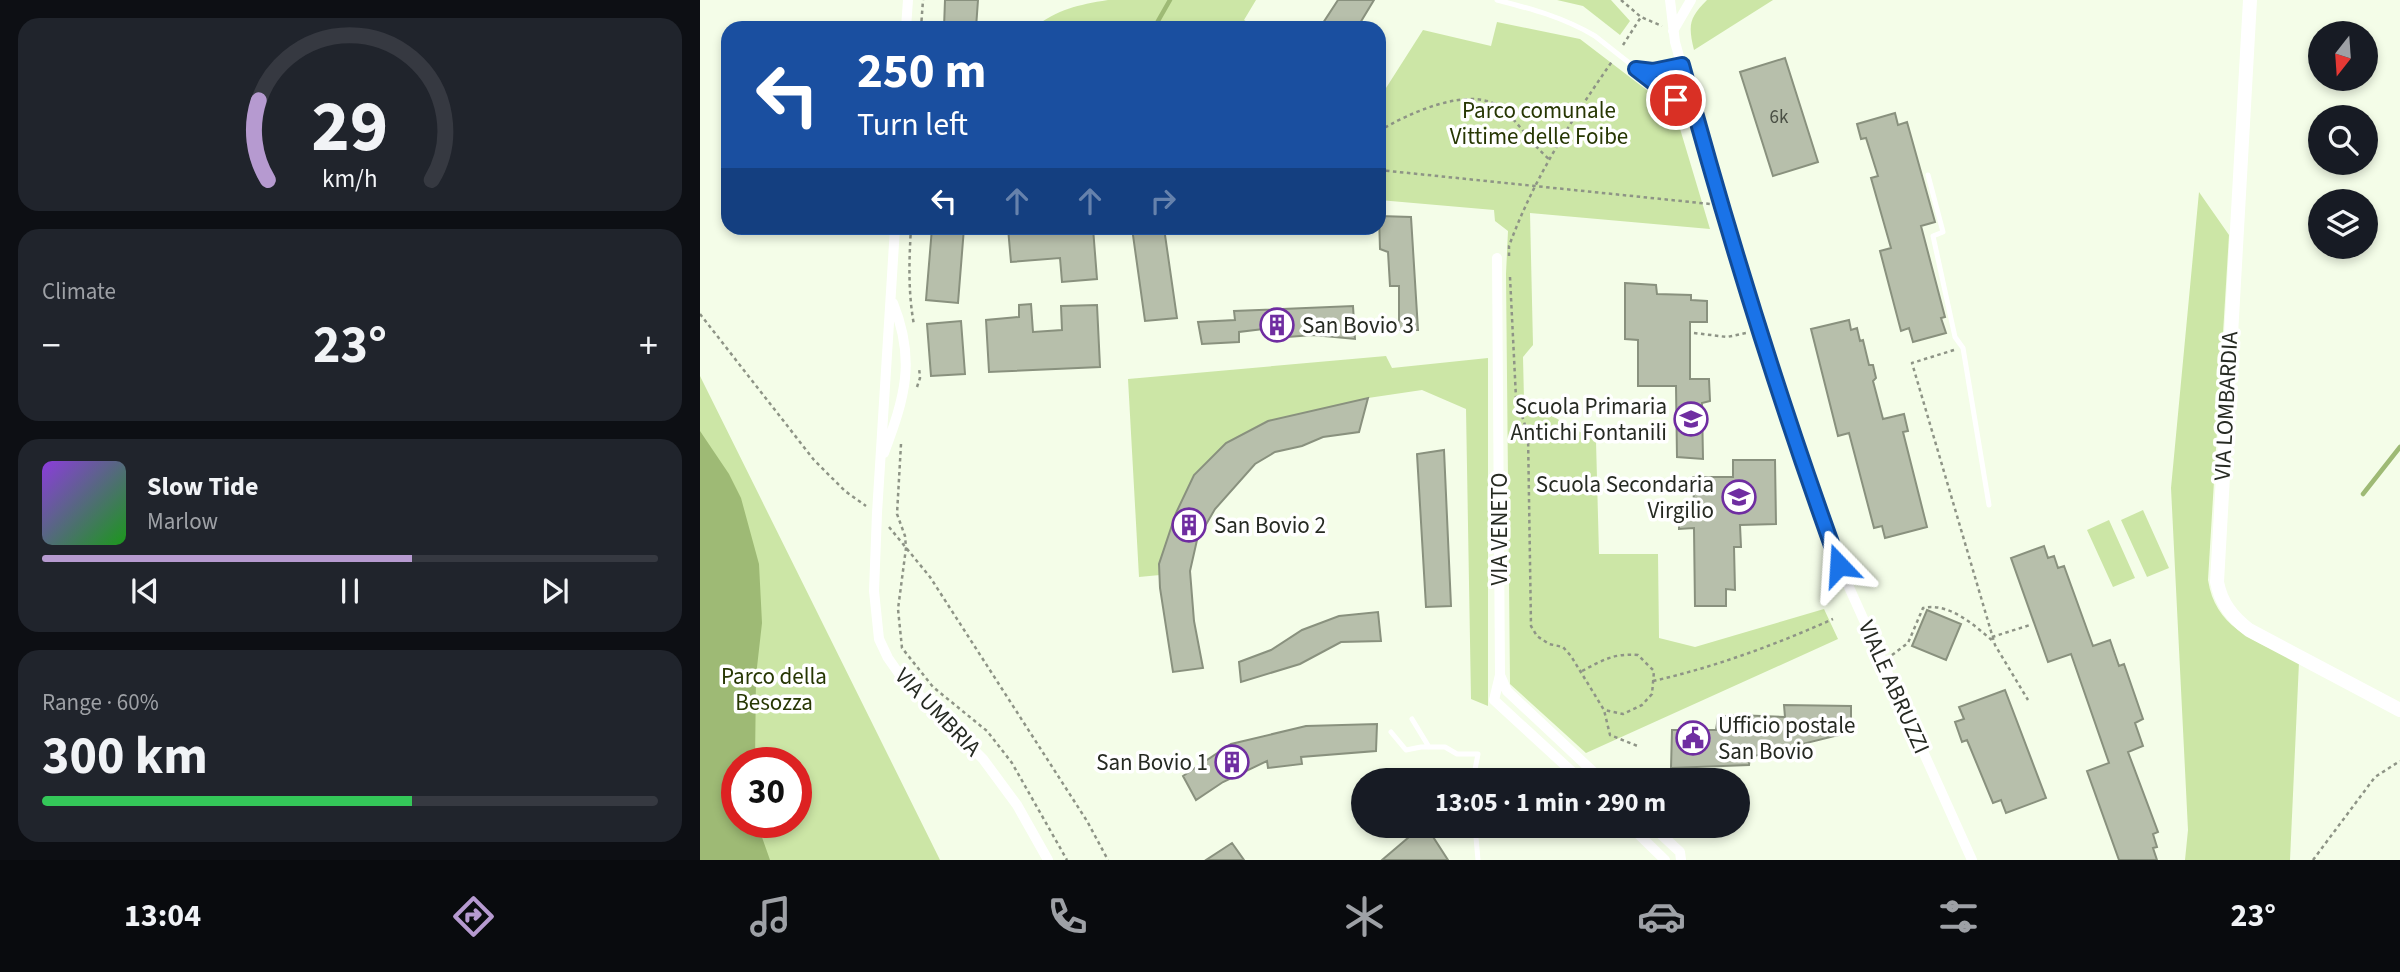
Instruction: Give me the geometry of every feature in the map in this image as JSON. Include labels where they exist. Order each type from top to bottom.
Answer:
[{"type":"street","points":[[906,21],[908,0]]},
{"type":"street","name":"VIALE ABRUZZI","points":[[1670,0],[1673,31],[1720,203],[1803,467],[1839,565],[1972,860]]},
{"type":"street","points":[[1673,31],[1691,0]]},
{"type":"street","name":"VIA LOMBARDIA","points":[[2250,0],[2217,582],[2225,605],[2249,630],[2400,710]]},
{"type":"street","name":"VIA UMBRIA","points":[[895,235],[877,513],[874,591],[879,639],[902,678],[983,759],[1017,805],[1048,860]]},
{"type":"street","name":"VIA VENETO","points":[[1497,258],[1500,675],[1494,700],[1568,768]]},
{"type":"street","name":"VIA UMBRIA","points":[[879,465],[891,434],[907,375],[902,327],[892,300]]},
{"type":"street","points":[[1500,675],[1507,691],[1589,768]]},
{"type":"street","points":[[1642,838],[1665,860]]},
{"type":"street","points":[[1665,838],[1680,852],[1681,860]]},
{"type":"lane","points":[[1497,0],[1562,18],[1595,36],[1696,116]]},
{"type":"lane","points":[[1636,69],[1653,71],[1682,65]]},
{"type":"lane","points":[[1928,175],[1943,232],[1933,236],[1955,337],[1964,348],[1989,505]]},
{"type":"lane","points":[[1412,719],[1429,747]]},
{"type":"lane","points":[[1391,732],[1406,750],[1446,747],[1457,754],[1478,754],[1475,768]]},
{"type":"lane","points":[[1476,838],[1478,860]]},
{"type":"path","points":[[922,21],[923,0]]},
{"type":"path","points":[[1620,0],[1641,17],[1673,31]]},
{"type":"path","points":[[1509,259],[1509,246],[1549,159],[1641,17]]},
{"type":"path","points":[[1386,127],[1447,103],[1473,97],[1489,100],[1500,107],[1549,159]]},
{"type":"path","points":[[1386,171],[1655,197],[1702,205],[1720,203]]},
{"type":"path","points":[[1510,273],[1516,398],[1528,435],[1531,626],[1537,636],[1549,644],[1563,647],[1582,671],[1588,687],[1604,710],[1610,735],[1640,747]]},
{"type":"path","points":[[700,314],[814,460],[845,491],[877,513],[930,577],[1087,821],[1108,860]]},
{"type":"path","points":[[1694,333],[1727,337],[1758,329]]},
{"type":"path","points":[[1964,348],[1912,363],[1993,640],[2028,700]]},
{"type":"path","points":[[906,548],[898,609],[902,648],[933,687],[988,731],[1012,763],[1067,860]]},
{"type":"path","points":[[1879,654],[1892,655],[1908,643],[1923,608],[1930,606],[1951,611],[1968,620],[1993,640]]},
{"type":"path","points":[[1653,681],[1682,675],[1751,653],[1833,620]]},
{"type":"path","points":[[1993,640],[2030,625]]},
{"type":"path","points":[[1582,671],[1621,654],[1638,655],[1654,671],[1652,694],[1643,705],[1623,714],[1604,710]]},
{"type":"path","points":[[2313,860],[2375,777],[2400,761]]},
{"type":"green space","points":[[1108,0],[1256,0],[1246,21],[1044,21],[1087,4]]},
{"type":"green space","name":"Parco comunale Vittime delle Foibe","points":[[1557,0],[1611,0],[1630,21],[1620,35],[1583,6]]},
{"type":"green space","points":[[1707,0],[1773,0],[1694,50],[1691,34],[1693,17]]},
{"type":"green space","name":"Parco comunale Vittime delle Foibe","points":[[1497,22],[1580,39],[1665,104],[1678,122],[1710,229],[1530,213],[1533,345],[1523,357],[1524,400],[1596,441],[1599,554],[1658,554],[1659,638],[1695,647],[1824,609],[1838,639],[1586,753],[1510,684],[1506,274],[1508,231],[1495,221],[1494,210],[1386,201],[1386,88],[1423,30],[1491,46]]},
{"type":"green space","points":[[2199,192],[2229,235],[2208,580],[2213,597],[2229,623],[2254,640],[2299,662],[2290,860],[2185,860],[2188,830],[2171,488]]},
{"type":"green space","points":[[1386,356],[1392,368],[1488,358],[1488,706],[1471,699],[1466,409],[1422,390],[1368,398],[1267,421],[1226,443],[1194,474],[1176,513],[1160,575],[1139,577],[1128,379]]},
{"type":"green space","name":"Parco della Besozza","points":[[700,376],[940,860],[700,860]]},
{"type":"green space","points":[[2143,510],[2169,568],[2147,577],[2121,520]]},
{"type":"green space","points":[[2109,520],[2135,578],[2113,587],[2087,530]]},
{"type":"shaded area","points":[[700,431],[729,474],[741,498],[759,564],[762,623],[756,676],[755,747],[721,747],[721,838],[762,838],[770,860],[700,860]]},
{"type":"building","points":[[945,0],[978,0],[976,21],[944,21]]},
{"type":"building","points":[[1338,0],[1374,0],[1361,21],[1324,21]]},
{"type":"building","points":[[1785,58],[1818,162],[1773,176],[1740,72]]},
{"type":"building","points":[[1895,113],[1898,125],[1907,122],[1935,222],[1921,226],[1945,317],[1941,318],[1946,333],[1913,342],[1909,328],[1901,331],[1880,251],[1891,248],[1871,178],[1878,176],[1866,138],[1861,139],[1857,124]]},
{"type":"building","name":"San Bovio 3","points":[[1386,216],[1411,217],[1418,330],[1399,330],[1399,286],[1390,286],[1388,252],[1380,249],[1380,235],[1386,235]]},
{"type":"building","points":[[931,235],[963,235],[958,303],[926,300]]},
{"type":"building","points":[[1009,235],[1094,235],[1097,279],[1062,282],[1060,258],[1011,262]]},
{"type":"building","points":[[1133,235],[1165,235],[1177,318],[1145,321]]},
{"type":"building","points":[[1625,283],[1656,285],[1657,294],[1691,295],[1691,300],[1707,301],[1707,322],[1690,322],[1690,379],[1709,379],[1710,401],[1702,403],[1703,459],[1677,457],[1676,386],[1638,386],[1638,340],[1625,339]]},
{"type":"building","points":[[1031,304],[1033,332],[1062,330],[1061,306],[1097,305],[1100,367],[989,372],[986,320],[1019,317],[1019,305]]},
{"type":"building","name":"San Bovio 3","points":[[1353,306],[1355,339],[1313,335],[1275,338],[1273,328],[1239,332],[1239,342],[1202,344],[1198,322],[1235,320],[1234,311]]},
{"type":"building","points":[[1849,320],[1851,330],[1857,328],[1860,341],[1863,340],[1869,365],[1873,365],[1876,378],[1873,381],[1883,419],[1904,414],[1908,431],[1903,432],[1927,527],[1885,538],[1882,526],[1874,528],[1849,433],[1838,436],[1811,329]]},
{"type":"building","points":[[961,321],[965,374],[931,376],[927,324]]},
{"type":"building","name":"San Bovio 2","points":[[1368,398],[1359,432],[1323,437],[1302,446],[1275,452],[1255,464],[1215,509],[1197,540],[1190,571],[1194,621],[1203,668],[1173,672],[1159,564],[1176,513],[1194,475],[1226,443],[1268,421]]},
{"type":"building","points":[[1444,450],[1451,606],[1426,607],[1417,454]]},
{"type":"building","points":[[1733,460],[1775,460],[1776,524],[1740,525],[1741,547],[1734,547],[1735,590],[1726,589],[1726,606],[1695,606],[1694,528],[1679,529],[1679,504],[1694,504],[1693,477],[1733,477]]},
{"type":"building","points":[[2044,546],[2048,558],[2054,556],[2058,568],[2064,566],[2093,646],[2110,640],[2119,666],[2124,664],[2143,719],[2135,723],[2143,746],[2128,752],[2158,832],[2153,834],[2157,847],[2153,848],[2157,860],[2119,860],[2087,771],[2109,763],[2071,654],[2048,662],[2011,558]]},
{"type":"building","points":[[1927,610],[1961,624],[1946,660],[1912,646]]},
{"type":"building","points":[[1378,612],[1381,641],[1341,642],[1300,664],[1241,682],[1239,662],[1271,650],[1302,630],[1339,616]]},
{"type":"building","points":[[2005,690],[2046,798],[2006,813],[2001,800],[1993,803],[1967,740],[1962,742],[1955,722],[1964,719],[1959,707]]},
{"type":"building","points":[[1784,705],[1851,706],[1851,732],[1750,757],[1749,765],[1671,768],[1672,730],[1716,730],[1718,717],[1785,717]]},
{"type":"building","name":"San Bovio 1","points":[[1377,724],[1376,751],[1301,757],[1302,764],[1268,768],[1267,761],[1223,782],[1196,800],[1183,776],[1231,744],[1306,726]]},
{"type":"building","points":[[1408,838],[1434,838],[1448,860],[1382,860]]},
{"type":"building","points":[[1232,843],[1244,860],[1206,860]]},
{"type":"waterway","points":[[1158,21],[1170,0]]},
{"type":"waterway","points":[[2363,494],[2400,447]]},
{"type":"place","name":"San Bovio 3","points":[[1277,325]]},
{"type":"place","name":"Scuola Primaria Antichi Fontanili","points":[[1691,419]]},
{"type":"place","name":"Scuola Secondaria Virgilio","points":[[1739,497]]},
{"type":"place","name":"San Bovio 2","points":[[1189,525]]},
{"type":"place","name":"Ufficio postale San Bovio","points":[[1693,738]]},
{"type":"place","name":"San Bovio 1","points":[[1232,762]]},
{"type":"route","points":[[1676,100],[1636,69],[1653,71],[1682,65],[1764,350],[1839,565]]}]
